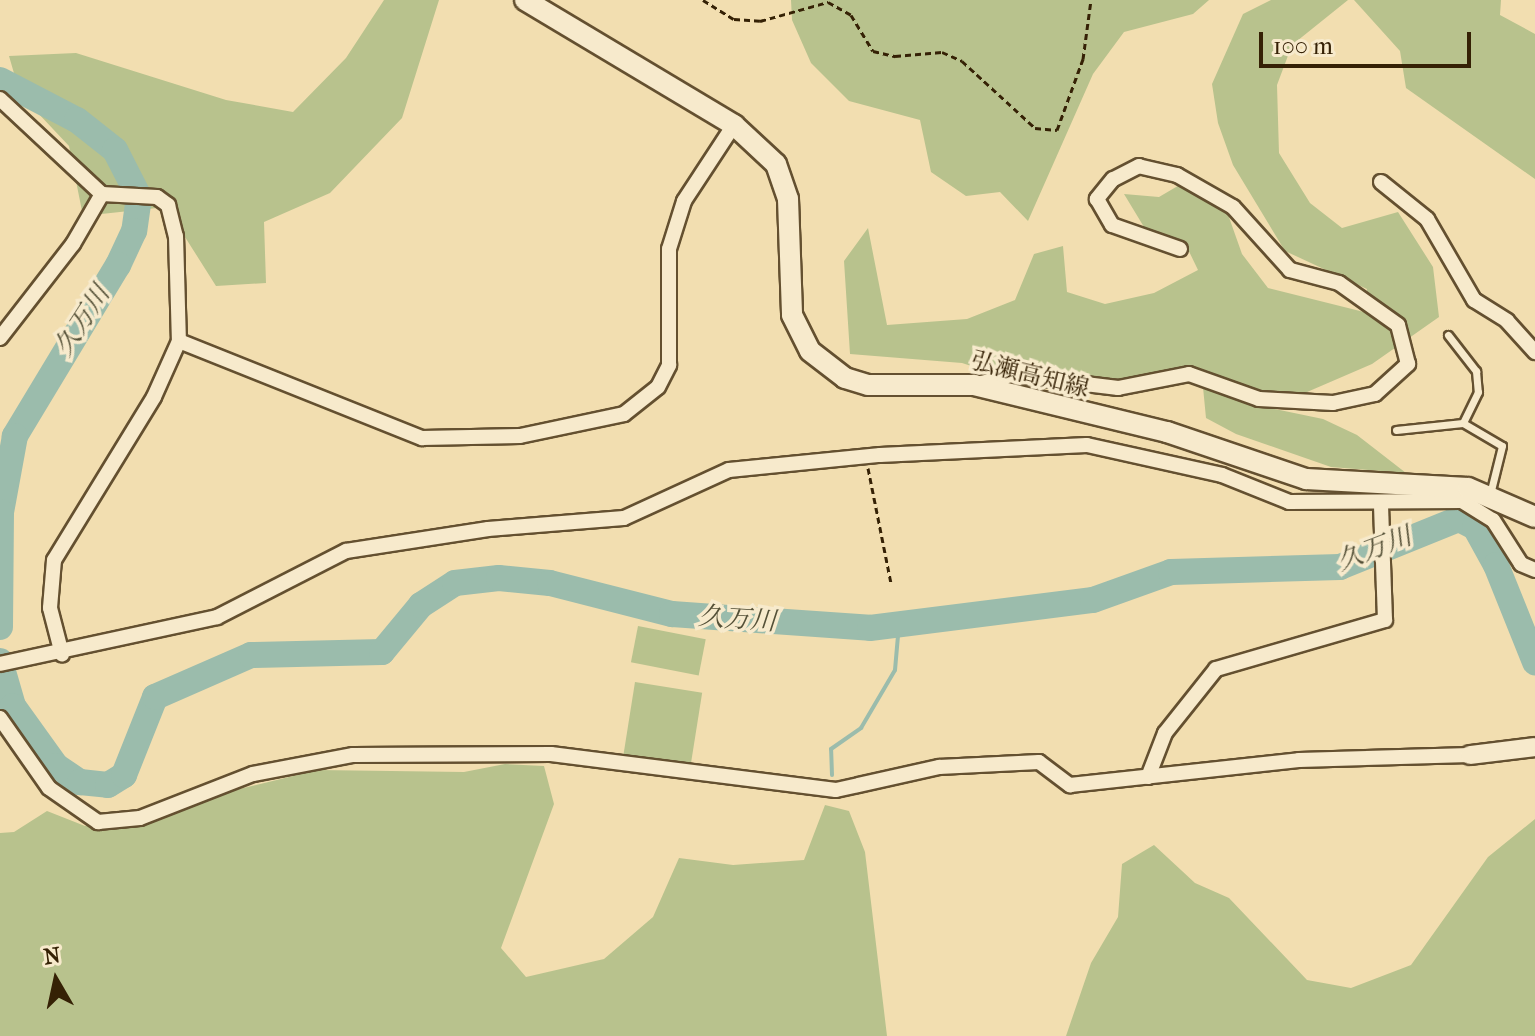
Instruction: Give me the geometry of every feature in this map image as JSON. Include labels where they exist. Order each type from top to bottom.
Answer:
[{"type":"main road","name":"弘瀬高知線","points":[[525,0],[734,125],[776,164],[784,182],[792,315],[810,351],[845,378],[868,385],[974,385],[1167,432],[1306,479],[1447,485],[1490,496],[1535,517]]},
{"type":"street","points":[[0,99],[109,197],[157,197],[168,205],[176,236],[179,341],[154,397],[54,560],[50,608],[62,654]]},
{"type":"street","points":[[179,341],[422,438],[520,436],[624,414],[658,387],[669,365],[669,249],[684,201],[734,125]]},
{"type":"street","points":[[974,385],[1011,375],[1118,388],[1189,374],[1259,399],[1333,403],[1375,394],[1408,364],[1398,325],[1339,283],[1290,270],[1233,207],[1177,175],[1139,166],[1113,179],[1097,199],[1112,225],[1180,249]]},
{"type":"street","points":[[1381,182],[1427,219],[1474,300],[1507,321],[1535,352]]},
{"type":"street","points":[[0,338],[109,197]]},
{"type":"street","points":[[0,664],[62,654],[217,617],[346,551],[488,529],[624,518],[729,470],[866,457],[1087,445],[1222,475],[1289,502],[1462,501],[1493,520],[1521,564],[1535,570]]},
{"type":"street","points":[[1148,777],[1165,733],[1216,669],[1385,620],[1381,503]]},
{"type":"street","points":[[0,718],[49,788],[98,822],[140,818],[253,774],[353,755],[551,754],[836,790],[926,769],[1039,762],[1070,785],[1299,760],[1470,755],[1535,747]]},
{"type":"lane","points":[[1448,335],[1476,371],[1478,392],[1463,423]]},
{"type":"lane","points":[[1396,430],[1463,423],[1502,446],[1490,496]]},
{"type":"path","points":[[703,0],[734,19],[760,21],[828,2],[851,15],[873,51],[895,56],[942,52],[962,61],[1035,128],[1057,130],[1083,59],[1091,0]]},
{"type":"path","points":[[866,457],[891,583]]},
{"type":"green space","points":[[384,0],[439,0],[402,118],[330,193],[264,222],[266,283],[216,286],[166,207],[83,216],[69,146],[20,94],[9,56],[76,53],[226,100],[293,112],[346,58]]},
{"type":"green space","points":[[791,0],[1209,0],[1193,14],[1124,32],[1093,74],[1028,221],[1000,192],[966,196],[931,172],[920,120],[849,101],[811,63],[792,20]]},
{"type":"green space","points":[[1271,0],[1348,0],[1292,45],[1277,85],[1279,153],[1310,203],[1342,228],[1398,212],[1433,267],[1439,317],[1372,364],[1270,408],[1323,419],[1357,435],[1406,473],[1331,467],[1236,434],[1206,418],[1202,377],[1144,375],[1114,383],[1009,378],[962,363],[850,354],[844,261],[868,228],[887,325],[967,319],[1015,300],[1034,254],[1063,246],[1067,292],[1105,304],[1154,293],[1198,270],[1184,241],[1144,227],[1124,194],[1159,197],[1188,180],[1219,189],[1242,254],[1268,288],[1364,312],[1367,289],[1285,251],[1233,165],[1218,123],[1212,84],[1243,14]]},
{"type":"green space","points":[[1354,0],[1501,0],[1500,15],[1535,34],[1535,179],[1406,88],[1400,51]]},
{"type":"green space","points":[[638,626],[706,639],[699,675],[631,662]]},
{"type":"green space","points":[[635,682],[702,693],[691,766],[623,755]]},
{"type":"green space","points":[[505,764],[544,766],[554,804],[501,948],[526,977],[604,959],[653,917],[679,858],[733,865],[804,860],[825,805],[849,811],[865,852],[887,1036],[0,1036],[0,833],[14,832],[47,811],[85,826],[318,770],[464,772]]},
{"type":"green space","points":[[1535,819],[1535,1036],[1066,1036],[1091,963],[1118,917],[1122,864],[1154,845],[1195,883],[1229,898],[1307,980],[1351,988],[1411,965],[1488,857]]},
{"type":"waterway","name":"久万川","points":[[0,80],[77,120],[115,150],[139,197],[134,231],[118,265],[15,436],[1,512],[0,627]]},
{"type":"waterway","name":"久万川","points":[[0,661],[13,706],[56,766],[80,782],[108,785],[124,775],[155,697],[251,655],[382,652],[421,605],[455,583],[499,578],[550,583],[672,614],[870,628],[1093,600],[1171,572],[1340,567],[1459,519],[1475,527],[1496,565],[1535,662]]},
{"type":"waterway","points":[[832,775],[831,749],[861,728],[895,670],[899,624]]}]
